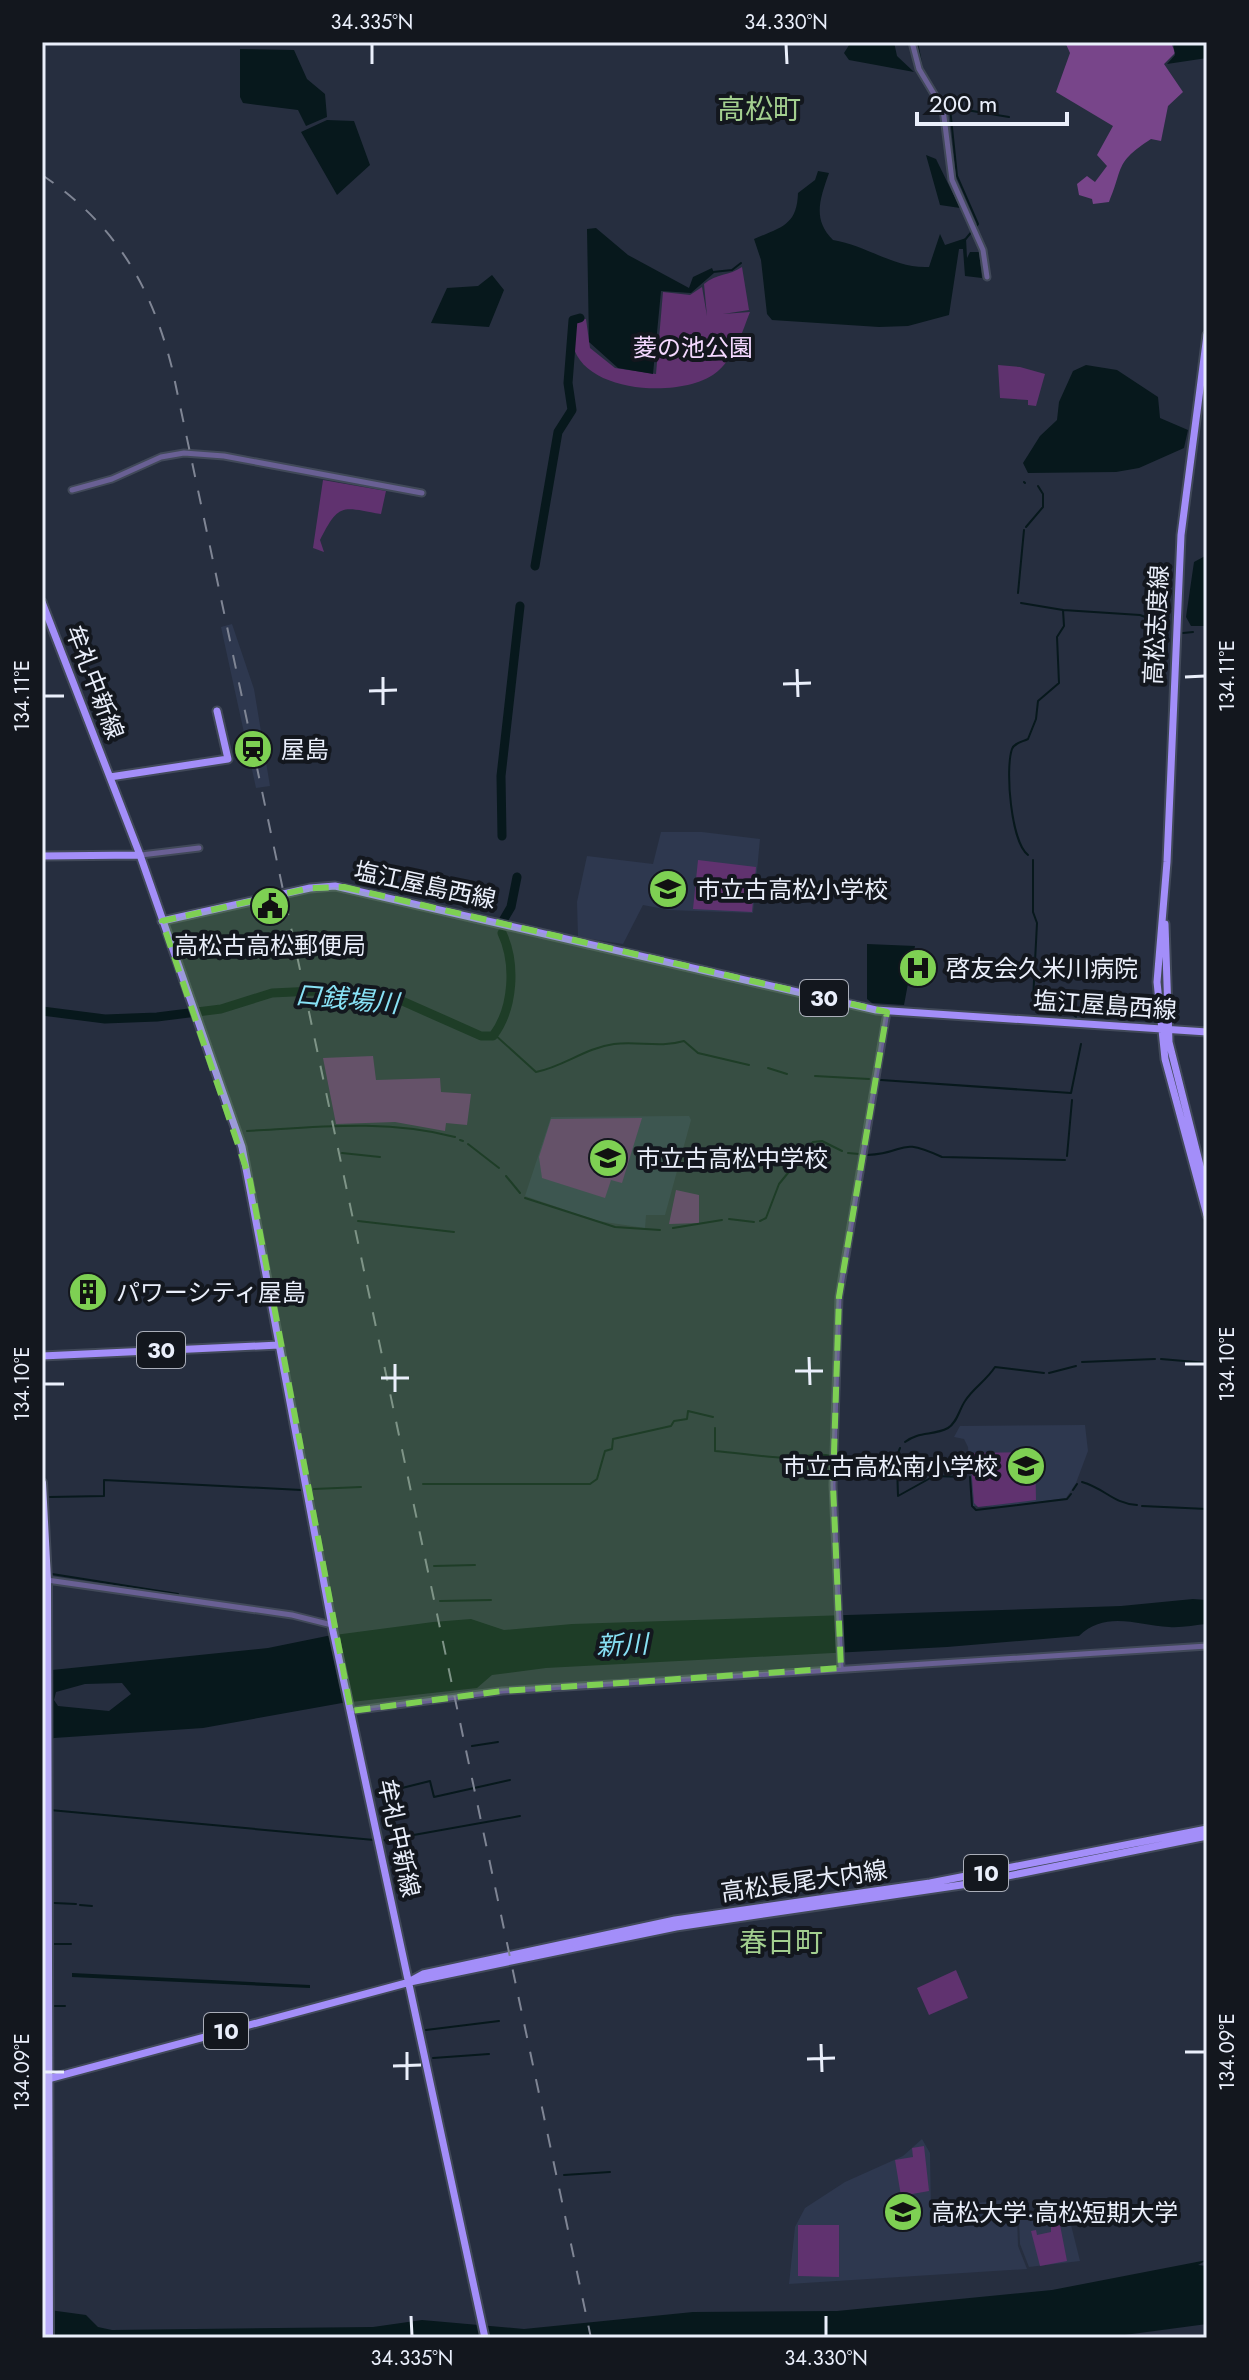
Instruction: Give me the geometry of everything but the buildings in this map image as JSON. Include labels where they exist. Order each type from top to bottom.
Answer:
[{"type":"highway","points":[[42,1483],[48,1761],[42,2127]]},
{"type":"highway","points":[[42,1911],[46,2310],[49,2338]]},
{"type":"highway","points":[[42,2243],[46,2262],[42,2279]]},
{"type":"highway","points":[[42,2338],[46,2310]]},
{"type":"main road","name":"高松志度線","points":[[1207,335],[1181,535],[1164,918],[1164,1029],[1176,1108],[1207,1215]]},
{"type":"main road","name":"牟礼中新線","points":[[42,602],[140,855]]},
{"type":"main road","points":[[110,777],[228,759],[217,711]]},
{"type":"main road","points":[[42,856],[140,855],[242,1147],[279,1345]]},
{"type":"main road","name":"塩江屋島西線","points":[[162,921],[328,886],[887,1012],[1207,1032]]},
{"type":"main road","name":"高松志度線","points":[[1164,1029],[1207,1193]]},
{"type":"main road","name":"牟礼中新線","points":[[279,1345],[333,1628],[485,2338]]},
{"type":"main road","name":"30","points":[[42,1356],[279,1345]]},
{"type":"main road","name":"高松長尾大内線","points":[[410,1982],[423,1974],[675,1920],[930,1883],[1207,1829]]},
{"type":"main road","name":"高松長尾大内線","points":[[44,2080],[410,1982],[676,1927],[968,1884],[1207,1836]]},
{"type":"street","points":[[912,42],[919,69],[943,109],[952,180],[983,250],[987,277]]},
{"type":"street","points":[[72,490],[112,479],[161,457],[184,453],[224,456],[422,493]]},
{"type":"street","points":[[140,855],[199,848]]},
{"type":"street","points":[[841,1668],[833,1485],[839,1297],[887,1012]]},
{"type":"street","points":[[45,1580],[292,1615],[333,1628]]},
{"type":"street","points":[[350,1708],[502,1691],[1207,1646]]},
{"type":"highlighted area","points":[[344,887],[887,1012],[839,1297],[833,1485],[841,1668],[502,1691],[351,1711],[250,1180],[162,921],[310,888]]},
{"type":"shaded area","points":[[1065,42],[1171,42],[1175,53],[1164,64],[1183,92],[1168,106],[1161,141],[1151,139],[1125,160],[1109,202],[1093,204],[1092,199],[1079,195],[1077,184],[1087,176],[1095,182],[1107,166],[1097,155],[1113,126],[1056,92],[1070,53]]},
{"type":"shaded area","points":[[232,624],[254,689],[270,786],[256,788],[221,627]]},
{"type":"shaded area","name":"市立古高松小学校","points":[[661,832],[702,832],[760,839],[753,913],[669,910],[643,905],[623,944],[578,937],[577,902],[587,856],[653,864]]},
{"type":"shaded area","name":"市立古高松中学校","points":[[689,1116],[691,1120],[665,1215],[646,1215],[645,1228],[598,1221],[525,1196],[551,1117]]},
{"type":"shaded area","name":"市立古高松南小学校","points":[[1085,1425],[1088,1451],[1076,1483],[1066,1498],[1003,1507],[973,1506],[968,1447],[964,1439],[954,1437],[960,1426]]},
{"type":"shaded area","name":"高松大学·高松短期大学","points":[[922,2139],[930,2153],[931,2209],[1001,2200],[1004,2215],[1017,2218],[1018,2246],[1027,2269],[789,2284],[795,2227],[805,2208],[845,2182],[903,2156]]},
{"type":"shaded area","points":[[1019,2218],[1070,2221],[1080,2261],[1029,2267],[1020,2244]]},
{"type":"green space","name":"菱の池公園","points":[[742,267],[749,310],[723,314],[750,312],[729,358],[718,371],[703,380],[684,386],[638,387],[616,383],[596,374],[581,362],[572,336],[575,321],[586,319],[590,348],[615,368],[656,374],[663,292],[690,295],[702,287],[707,316],[704,284]]},
{"type":"green space","points":[[998,365],[1045,374],[1036,406],[1028,405],[1028,400],[1000,398]]},
{"type":"green space","points":[[323,480],[386,491],[381,514],[350,509],[337,513],[320,540],[324,552],[313,548]]},
{"type":"green space","points":[[698,860],[756,867],[752,912],[693,909]]},
{"type":"green space","points":[[373,1056],[376,1080],[440,1078],[441,1092],[471,1094],[467,1125],[446,1123],[445,1131],[395,1122],[336,1124],[323,1058]]},
{"type":"green space","points":[[642,1118],[622,1183],[611,1180],[605,1198],[542,1178],[539,1157],[551,1119]]},
{"type":"green space","points":[[676,1190],[699,1195],[699,1223],[669,1224]]},
{"type":"green space","points":[[1035,1452],[1036,1500],[978,1507],[974,1503],[970,1453]]},
{"type":"green space","points":[[956,1970],[968,1998],[929,2015],[917,1988]]},
{"type":"green space","points":[[924,2146],[929,2191],[901,2196],[895,2160],[913,2157],[912,2148]]},
{"type":"green space","points":[[798,2225],[839,2225],[839,2277],[798,2276]]},
{"type":"green space","points":[[1060,2225],[1067,2261],[1040,2266],[1031,2231],[1036,2230],[1037,2235],[1051,2232],[1051,2227]]},
{"type":"water","points":[[851,42],[894,42],[897,56],[914,72],[849,60],[844,53]]},
{"type":"water","points":[[1173,42],[1207,42],[1207,58],[1167,64],[1175,55]]},
{"type":"water","points":[[240,49],[294,50],[307,79],[325,94],[327,117],[306,126],[298,110],[243,103],[240,97]]},
{"type":"water","points":[[327,120],[354,121],[370,165],[337,195],[301,132]]},
{"type":"water","points":[[926,155],[936,159],[960,208],[940,205]]},
{"type":"water","points":[[818,171],[829,173],[820,216],[833,240],[892,261],[929,267],[940,234],[945,245],[966,238],[967,258],[970,252],[979,252],[982,278],[965,276],[963,249],[959,249],[949,315],[908,326],[879,327],[772,320],[767,314],[761,260],[754,239],[786,224],[795,212],[798,193],[815,180]]},
{"type":"water","points":[[596,228],[628,255],[689,288],[693,277],[712,268],[714,273],[691,293],[661,291],[653,374],[618,368],[589,342],[587,229]]},
{"type":"water","points":[[492,275],[504,290],[489,327],[431,323],[447,288],[478,286]]},
{"type":"water","points":[[1086,365],[1117,370],[1158,397],[1160,418],[1188,430],[1184,448],[1139,468],[1116,472],[1028,473],[1023,463],[1040,436],[1057,420],[1059,402],[1073,371]]},
{"type":"water","points":[[1207,555],[1207,626],[1191,626],[1186,617],[1194,562]]},
{"type":"water","points":[[867,944],[915,946],[904,1005],[872,1003],[867,999]]},
{"type":"water","name":"新川","points":[[1207,1600],[1207,1624],[1174,1627],[1111,1621],[1089,1628],[1079,1636],[947,1647],[546,1668],[492,1675],[477,1688],[342,1703],[203,1728],[54,1738],[42,1744],[42,1671],[268,1648],[327,1636],[471,1619],[504,1630],[572,1624],[1121,1606]],"holes":[[[122,1683],[131,1694],[109,1711],[58,1706],[54,1700],[56,1692],[85,1684]]]},
{"type":"water","points":[[72,1973],[310,1985],[310,1988],[72,1977]]},
{"type":"water","points":[[1207,2260],[1198,2265],[1207,2266],[1207,2324],[1102,2338],[42,2338],[42,2309],[86,2315],[98,2327],[112,2330],[373,2327],[422,2320],[524,2329],[693,2312],[837,2311],[1052,2290]]},
{"type":"waterway","points":[[917,42],[922,68],[934,89]]},
{"type":"waterway","points":[[950,108],[957,176],[978,224],[964,241]]},
{"type":"waterway","points":[[960,109],[1009,117]]},
{"type":"waterway","points":[[713,272],[732,270],[741,263]]},
{"type":"waterway","name":"口銭場川","points":[[535,566],[558,432],[572,410],[568,383],[573,320],[580,318]]},
{"type":"waterway","points":[[1026,527],[1043,507],[1043,494],[1038,486]]},
{"type":"waterway","points":[[1018,593],[1024,530]]},
{"type":"waterway","points":[[1021,603],[1063,610]]},
{"type":"waterway","name":"口銭場川","points":[[502,836],[501,776],[520,606]]},
{"type":"waterway","points":[[1028,855],[1017,836],[1014,821],[1010,759],[1014,745],[1028,739],[1036,719],[1038,701],[1059,683],[1057,637],[1064,626],[1063,610],[1140,615],[1168,626]]},
{"type":"waterway","points":[[1183,633],[1193,632]]},
{"type":"waterway","points":[[1033,860],[1033,912],[1037,923],[1033,1000],[1063,1006],[1076,1017]]},
{"type":"waterway","name":"口銭場川","points":[[504,919],[511,907],[517,877]]},
{"type":"waterway","name":"口銭場川","points":[[42,1011],[105,1019],[157,1017],[221,1009],[272,993],[314,991],[400,1000],[481,1036],[493,1036],[505,1012],[511,985],[509,958],[502,933]]},
{"type":"waterway","points":[[494,1034],[536,1072],[603,1046],[623,1043],[666,1044],[684,1041],[698,1053],[749,1065]]},
{"type":"waterway","points":[[881,1080],[1071,1093],[1081,1044]]},
{"type":"waterway","points":[[768,1068],[787,1074]]},
{"type":"waterway","points":[[815,1076],[869,1079]]},
{"type":"waterway","points":[[1067,1156],[1072,1100]]},
{"type":"waterway","points":[[247,1131],[378,1126],[455,1137]]},
{"type":"waterway","points":[[760,1221],[766,1218],[779,1184],[813,1142],[822,1141],[842,1151]]},
{"type":"waterway","points":[[468,1144],[499,1168]]},
{"type":"waterway","points":[[867,1155],[909,1147],[942,1157],[1065,1160]]},
{"type":"waterway","points":[[342,1153],[380,1157]]},
{"type":"waterway","points":[[848,1153],[859,1154]]},
{"type":"waterway","points":[[506,1176],[520,1193]]},
{"type":"waterway","points":[[525,1198],[615,1227],[660,1230]]},
{"type":"waterway","points":[[729,1219],[754,1222]]},
{"type":"waterway","points":[[673,1228],[722,1220]]},
{"type":"waterway","points":[[358,1221],[454,1232]]},
{"type":"waterway","points":[[1082,1362],[1155,1359]]},
{"type":"waterway","points":[[1161,1359],[1207,1363]]},
{"type":"waterway","points":[[1049,1373],[1076,1366]]},
{"type":"waterway","points":[[905,1442],[951,1426],[968,1396],[995,1367],[1044,1373]]},
{"type":"waterway","points":[[423,1484],[590,1484],[597,1479],[605,1451],[612,1449],[613,1439],[671,1426],[674,1421],[687,1419],[688,1411],[713,1417]]},
{"type":"waterway","points":[[715,1428],[715,1451],[787,1458],[831,1456]]},
{"type":"waterway","points":[[868,1457],[871,1468],[893,1465],[900,1448]]},
{"type":"waterway","points":[[897,1465],[898,1496],[934,1476],[965,1477]]},
{"type":"waterway","points":[[970,1477],[972,1506],[976,1510],[1067,1499],[1071,1494]]},
{"type":"waterway","points":[[50,1497],[104,1496],[104,1480],[301,1490]]},
{"type":"waterway","points":[[1082,1482],[1121,1502],[1137,1505]]},
{"type":"waterway","points":[[1073,1490],[1077,1484]]},
{"type":"waterway","points":[[314,1489],[361,1487]]},
{"type":"waterway","points":[[1142,1506],[1207,1509]]},
{"type":"waterway","points":[[434,1566],[475,1565]]},
{"type":"waterway","points":[[52,1574],[178,1594]]},
{"type":"waterway","points":[[440,1601],[491,1600]]},
{"type":"waterway","points":[[472,1746],[498,1742]]},
{"type":"waterway","points":[[382,1793],[430,1781],[434,1797],[510,1780]]},
{"type":"waterway","points":[[50,1810],[374,1840]]},
{"type":"waterway","points":[[380,1841],[520,1816]]},
{"type":"waterway","points":[[54,1903],[76,1904]]},
{"type":"waterway","points":[[80,1905],[92,1906]]},
{"type":"waterway","points":[[54,1944],[71,1944]]},
{"type":"waterway","points":[[53,2006],[65,2006]]},
{"type":"waterway","points":[[426,2030],[499,2021]]},
{"type":"waterway","points":[[433,2058],[489,2054]]},
{"type":"waterway","points":[[564,2175],[610,2172]]},
{"type":"railway","points":[[42,175],[90,214],[126,259],[153,310],[172,368],[591,2338]]},
{"type":"place","name":"屋島","points":[[253,749]]},
{"type":"place","name":"市立古高松小学校","points":[[668,889]]},
{"type":"place","name":"高松古高松郵便局","points":[[270,906]]},
{"type":"place","name":"啓友会久米川病院","points":[[918,968]]},
{"type":"place","name":"市立古高松中学校","points":[[608,1158]]},
{"type":"place","name":"パワーシティ屋島","points":[[88,1292]]},
{"type":"place","name":"市立古高松南小学校","points":[[1026,1466]]},
{"type":"place","name":"高松大学·高松短期大学","points":[[903,2212]]},
{"type":"district","name":"高松町","points":[[759,109]]},
{"type":"district","name":"春日町","points":[[781,1942]]}]
